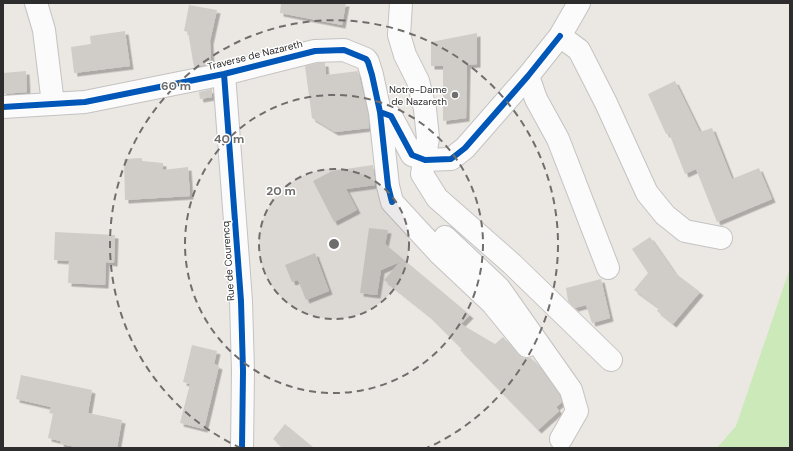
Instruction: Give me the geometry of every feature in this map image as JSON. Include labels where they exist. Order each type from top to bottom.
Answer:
[{"type":"street","points":[[36,3],[44,30],[53,104]]},
{"type":"street","points":[[401,3],[399,35],[405,55],[418,81],[425,109],[428,138],[422,174],[437,198],[512,264],[611,360]]},
{"type":"street","points":[[380,112],[391,116],[412,155],[425,160],[451,158],[465,148],[528,76],[560,36],[579,3]]},
{"type":"street","points":[[560,36],[579,50],[606,103],[648,193],[665,215],[685,232],[721,238]]},
{"type":"street","name":"Traverse de Nazareth","points":[[3,107],[85,102],[224,74],[315,51],[344,50],[366,59],[368,62],[380,112],[388,186],[396,206]]},
{"type":"street","name":"Rue de Courencq","points":[[224,74],[241,301],[243,371],[242,448]]},
{"type":"street","points":[[528,76],[536,99],[558,139],[608,268]]},
{"type":"street","points":[[396,206],[440,254],[492,303],[527,346]]},
{"type":"street","points":[[396,206],[437,230],[499,288],[571,390],[577,411],[560,439]]},
{"type":"green space","points":[[790,268],[790,448],[717,448],[736,426]]},
{"type":"building","points":[[281,3],[346,3],[342,25],[280,13]]},
{"type":"building","points":[[189,5],[217,10],[210,41],[211,64],[194,67],[188,32],[184,31]]},
{"type":"building","points":[[125,31],[130,66],[74,73],[71,47],[91,44],[90,36]]},
{"type":"building","name":"Notre-Dame de Nazareth","points":[[477,33],[477,64],[467,65],[466,118],[443,121],[443,66],[431,66],[431,42]]},
{"type":"building","points":[[325,63],[326,75],[358,71],[368,114],[369,128],[335,132],[312,118],[305,66]]},
{"type":"building","points":[[26,71],[27,92],[3,94],[3,73]]},
{"type":"building","points":[[675,81],[700,132],[712,128],[732,179],[759,168],[772,199],[717,222],[696,169],[685,174],[669,133],[666,134],[648,94]]},
{"type":"building","points":[[212,89],[212,97],[200,99],[199,92]]},
{"type":"building","points":[[142,158],[142,161],[163,163],[163,170],[188,167],[190,196],[125,200],[124,159]]},
{"type":"building","points":[[373,165],[375,185],[346,189],[357,210],[334,222],[313,181],[332,171]]},
{"type":"building","points":[[369,228],[388,230],[385,244],[470,315],[461,324],[495,344],[503,337],[523,358],[531,358],[560,395],[562,402],[556,407],[559,411],[538,430],[428,315],[384,280],[400,262],[381,270],[377,295],[360,293]]},
{"type":"building","points":[[55,232],[115,235],[114,263],[106,262],[105,285],[68,283],[69,261],[54,260]]},
{"type":"building","points":[[650,237],[675,273],[700,292],[673,324],[657,311],[659,308],[634,290],[648,273],[632,249]]},
{"type":"building","points":[[315,253],[329,291],[306,300],[298,280],[292,282],[285,265]]},
{"type":"building","points":[[601,279],[610,318],[592,323],[586,305],[575,308],[568,301],[566,288]]},
{"type":"building","points":[[192,345],[217,351],[214,364],[219,366],[204,429],[180,423],[190,384],[183,382]]},
{"type":"building","points":[[21,375],[92,390],[88,413],[122,420],[117,448],[81,448],[61,444],[60,441],[48,438],[53,414],[49,413],[51,407],[16,399]]},
{"type":"building","points":[[285,424],[314,448],[283,448],[273,439]]},
{"type":"cycle path","points":[[380,112],[391,116],[412,155],[425,160],[451,159],[465,148],[528,76],[560,36]]},
{"type":"cycle path","points":[[3,107],[85,102],[224,74],[315,51],[344,50],[366,59],[368,62],[380,112],[388,186],[392,202]]},
{"type":"cycle path","points":[[224,74],[241,301],[243,371],[242,448]]},
{"type":"place","name":"Notre-Dame de Nazareth","points":[[455,95]]}]
